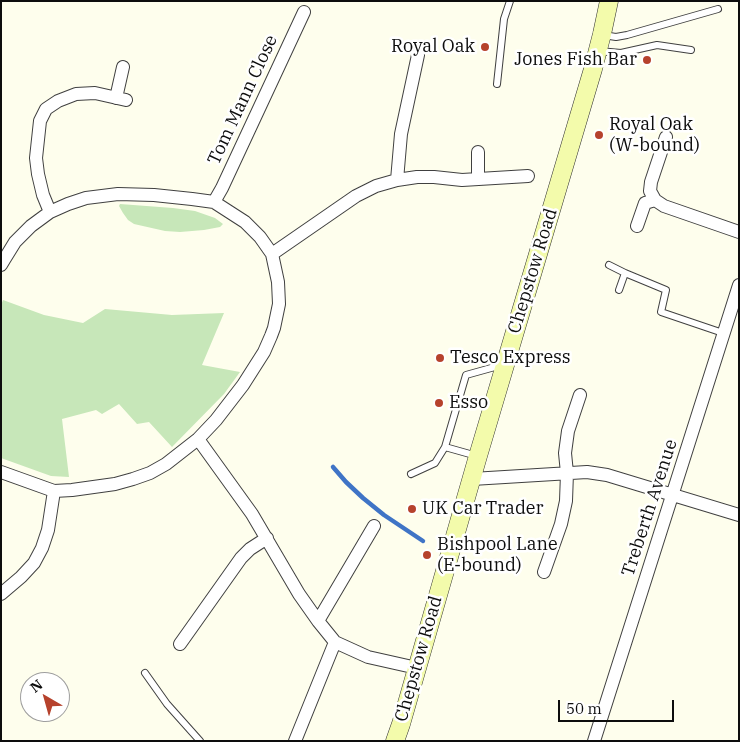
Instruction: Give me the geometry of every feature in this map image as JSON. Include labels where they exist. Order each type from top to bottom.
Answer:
[{"type":"main road","name":"Chepstow Road","points":[[395,741],[600,43],[609,1]]},
{"type":"street","name":"Tom Mann Close","points":[[214,202],[304,12]]},
{"type":"street","points":[[397,180],[401,134],[418,56]]},
{"type":"street","points":[[50,212],[43,195],[36,158],[40,122],[46,109],[58,101],[76,94],[95,93],[121,99],[123,67]]},
{"type":"street","points":[[666,137],[650,182],[650,191],[656,200],[664,206],[739,232]]},
{"type":"street","points":[[478,152],[478,179]]},
{"type":"street","points":[[272,254],[356,196],[376,186],[417,177],[462,180],[528,176]]},
{"type":"street","points":[[1,265],[15,242],[30,226],[50,212],[86,198],[118,194],[154,194],[214,202],[246,222],[272,254],[278,282],[279,304],[276,320],[264,352],[243,385],[216,420],[198,439],[166,464],[141,476],[115,484],[54,491],[1,472]]},
{"type":"street","points":[[637,226],[645,203],[656,200]]},
{"type":"street","name":"Treberth Avenue","points":[[594,741],[737,294]]},
{"type":"street","points":[[544,572],[561,524],[566,501],[567,473],[565,453],[568,431],[580,395]]},
{"type":"street","points":[[198,439],[252,514],[299,594],[335,642],[368,656],[417,668]]},
{"type":"street","points":[[472,479],[587,472],[607,475],[739,515]]},
{"type":"street","points":[[1,594],[34,563],[42,548],[48,530],[54,491]]},
{"type":"street","points":[[318,621],[374,526]]},
{"type":"street","points":[[180,644],[241,558],[250,549],[267,538]]},
{"type":"street","points":[[295,741],[335,642]]},
{"type":"lane","points":[[497,84],[504,19],[510,1]]},
{"type":"lane","points":[[600,43],[718,8]]},
{"type":"lane","points":[[600,43],[621,53],[657,45],[691,50]]},
{"type":"lane","points":[[608,265],[666,290],[661,312],[724,333]]},
{"type":"lane","points":[[619,290],[625,273]]},
{"type":"lane","points":[[411,474],[435,463],[445,447],[466,375],[506,364]]},
{"type":"lane","points":[[445,447],[478,456]]},
{"type":"lane","points":[[146,673],[167,704],[200,741]]},
{"type":"green space","points":[[120,204],[195,211],[215,218],[223,224],[220,227],[204,230],[165,231],[134,224],[123,213],[119,206]]},
{"type":"green space","points":[[3,300],[44,315],[83,323],[105,309],[172,315],[224,313],[202,365],[240,372],[224,394],[172,447],[149,422],[137,424],[119,404],[102,414],[96,410],[62,419],[69,477],[51,476],[1,458],[1,305]]},
{"type":"waterway","points":[[333,467],[363,498],[384,515],[423,541]]},
{"type":"place","name":"Royal Oak","points":[[485,47]]},
{"type":"place","name":"Jones Fish Bar","points":[[647,60]]},
{"type":"place","name":"Royal Oak (W-bound)","points":[[599,135]]},
{"type":"place","name":"Tesco Express","points":[[440,358]]},
{"type":"place","name":"Esso","points":[[439,403]]},
{"type":"place","name":"UK Car Trader","points":[[412,509]]},
{"type":"place","name":"Bishpool Lane (E-bound)","points":[[427,555]]}]
